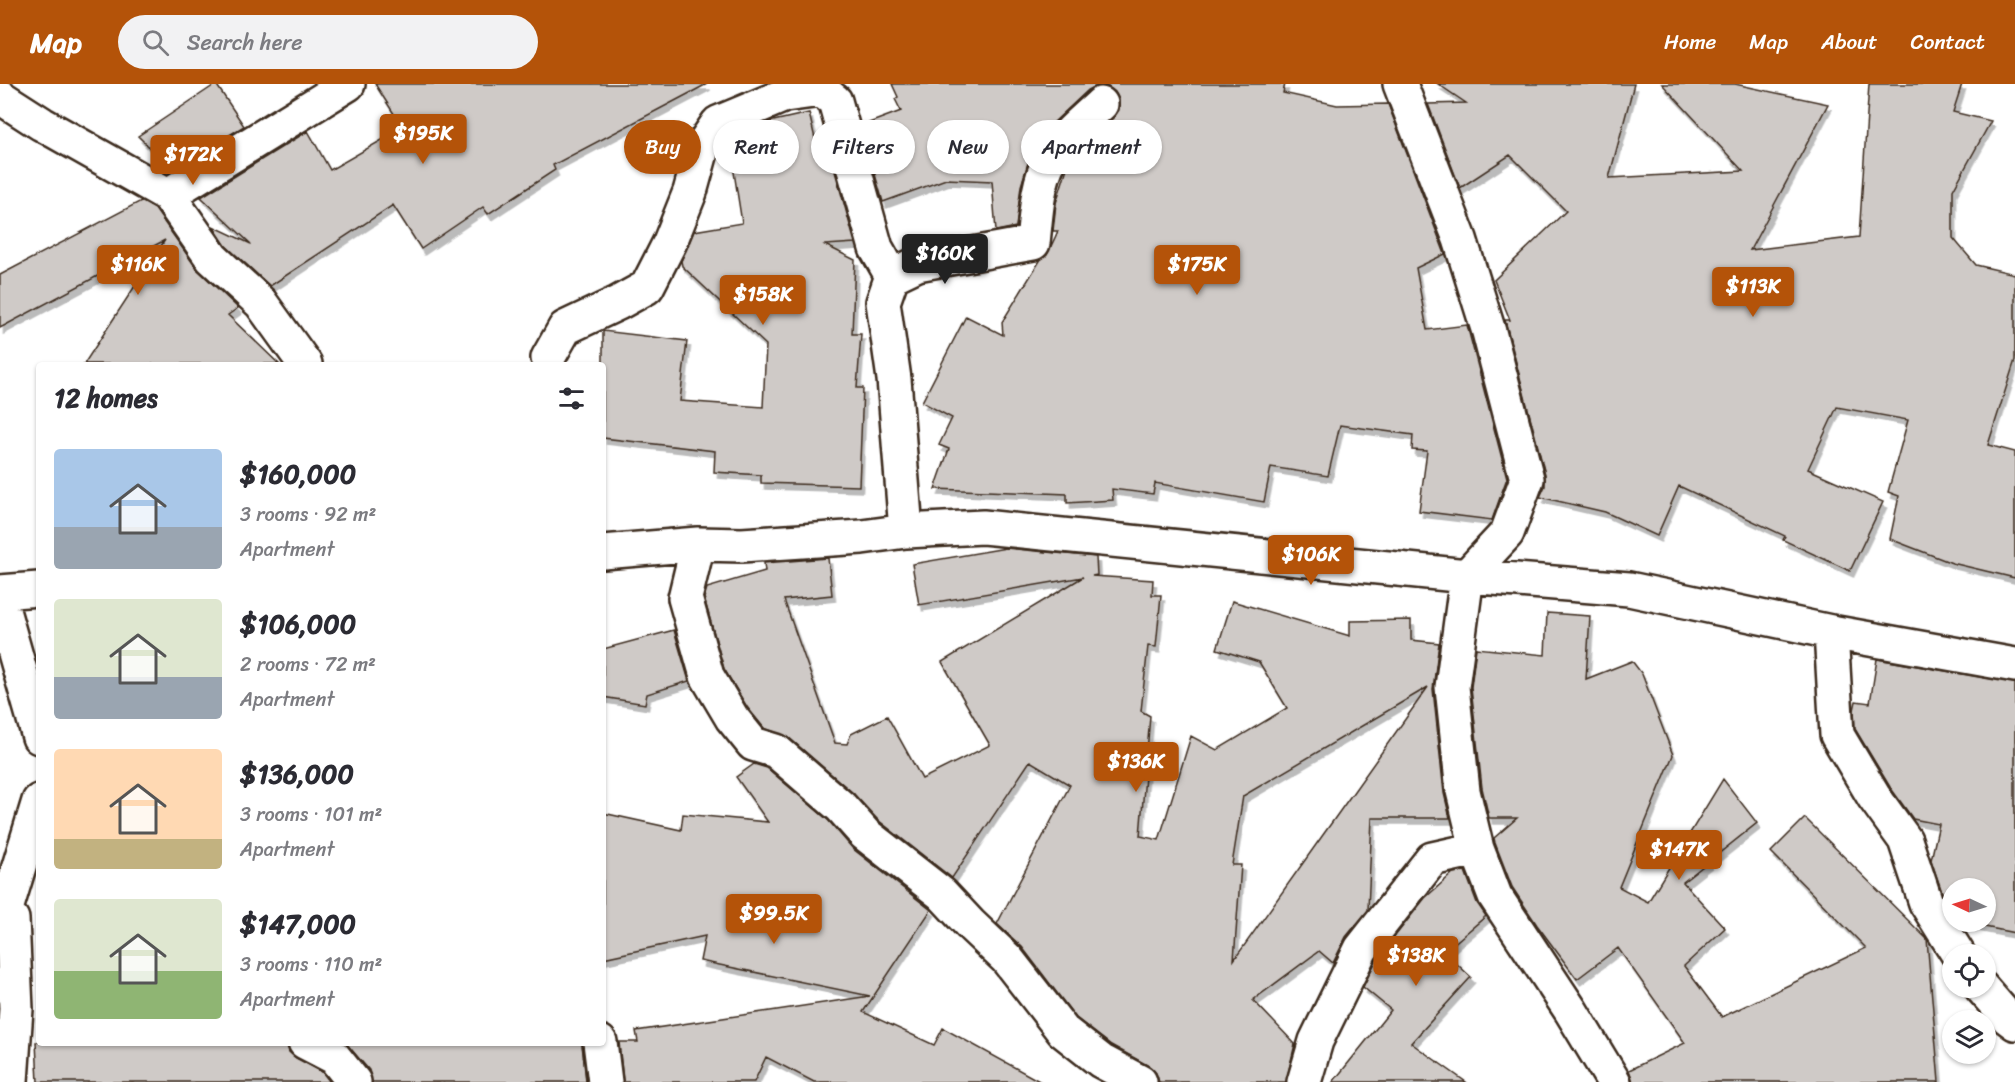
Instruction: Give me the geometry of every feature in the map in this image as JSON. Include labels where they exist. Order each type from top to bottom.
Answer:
[{"type":"street","points":[[168,195],[348,84]]},
{"type":"street","points":[[1400,84],[1460,239],[1490,332],[1527,479],[1507,533],[1467,576],[1452,687],[1463,791],[1477,849],[1495,896],[1571,1011],[1614,1082]]},
{"type":"street","points":[[548,358],[565,328],[647,287],[670,242],[690,192],[703,145],[718,123],[785,95],[824,87],[835,101],[876,248],[892,276]]},
{"type":"street","points":[[0,97],[42,124],[168,195],[212,258],[261,303],[303,362]]},
{"type":"street","points":[[906,531],[894,380],[883,302],[892,276],[917,264],[1033,243],[1040,192],[1049,160],[1066,137],[1101,104]]},
{"type":"street","points":[[606,552],[698,544],[752,544],[862,537],[906,531],[983,527],[1467,576],[1629,589],[1831,632],[2015,665]]},
{"type":"street","points":[[698,544],[685,598],[707,676],[732,718],[753,744],[776,751],[841,807],[865,834],[942,894],[1007,959],[1063,1031],[1101,1061],[1140,1082]]},
{"type":"street","points":[[0,592],[36,589]]},
{"type":"street","points":[[0,600],[36,726]]},
{"type":"street","points":[[1831,632],[1837,735],[1874,797],[1905,840],[1926,903],[1952,944]]},
{"type":"street","points":[[9,1082],[11,1081],[16,1009],[15,916],[36,815]]},
{"type":"street","points":[[1304,1082],[1316,1041],[1361,949],[1432,859],[1477,849]]},
{"type":"street","points":[[1991,998],[2015,1023]]},
{"type":"street","points":[[313,1046],[334,1056],[354,1082]]},
{"type":"street","points":[[600,1046],[605,1082]]},
{"type":"building","points":[[216,84],[244,126],[173,170],[138,136]]},
{"type":"building","points":[[375,84],[707,84],[639,120],[624,120],[624,128],[553,165],[555,170],[488,214],[483,207],[421,249],[393,205],[270,286],[226,246],[213,226],[251,244],[201,197],[308,131],[330,170],[403,128]]},
{"type":"building","points":[[892,84],[1285,84],[1283,93],[1337,105],[1388,104],[1445,254],[1416,268],[1427,330],[1467,325],[1507,478],[1492,520],[1419,511],[1427,451],[1412,450],[1413,435],[1340,425],[1328,476],[1271,467],[1264,502],[1155,483],[1153,494],[1112,489],[1113,500],[1067,503],[1067,494],[935,489],[949,449],[939,445],[952,418],[922,402],[966,316],[1003,335],[1002,322],[1041,259],[1047,255],[1058,231],[1053,231],[1056,203],[1065,174],[1162,174],[1162,120],[1111,120],[1119,110],[1119,100],[1115,92],[1107,86],[1096,86],[1088,90],[1056,120],[1021,120],[1021,174],[1025,174],[1016,227],[996,231],[992,181],[946,179],[883,202],[875,174],[915,174],[915,120],[877,120],[901,111],[895,99],[898,97]]},
{"type":"building","points":[[1438,84],[1634,84],[1609,178],[1743,171],[1662,84],[1735,84],[1828,104],[1750,250],[1859,237],[1869,84],[1962,84],[1953,112],[1991,121],[1953,190],[1953,238],[1976,265],[2015,274],[2015,360],[1988,445],[2015,452],[2015,578],[1952,563],[1890,539],[1899,496],[1888,492],[1908,420],[1837,407],[1808,469],[1883,502],[1850,571],[1783,540],[1785,536],[1679,486],[1657,536],[1605,512],[1540,497],[1545,486],[1545,474],[1505,320],[1510,320],[1494,280],[1566,211],[1510,155],[1460,188],[1428,104],[1466,103]]},
{"type":"building","points":[[809,113],[811,174],[836,174],[855,243],[825,245],[855,260],[852,334],[861,334],[857,388],[863,388],[859,486],[761,483],[761,475],[714,472],[715,451],[606,438],[606,362],[603,362],[603,331],[687,341],[680,401],[763,407],[766,345],[682,266],[681,261],[694,231],[742,223],[734,174],[799,174],[799,120],[778,120]]},
{"type":"building","points":[[141,201],[155,209],[197,269],[238,308],[228,315],[277,362],[85,362],[165,240],[0,328],[0,275]]},
{"type":"building","points":[[1006,548],[1096,557],[1097,575],[1092,576],[1153,580],[1152,595],[1161,595],[1156,647],[1148,646],[1141,711],[1150,716],[1140,836],[1159,840],[1191,736],[1217,750],[1287,708],[1259,662],[1217,649],[1232,601],[1350,636],[1350,621],[1411,620],[1411,640],[1439,643],[1433,689],[1444,793],[1450,818],[1372,818],[1368,910],[1346,937],[1333,963],[1319,951],[1253,1000],[1295,1044],[1286,1082],[1159,1082],[1156,1073],[1149,1066],[1111,1045],[1076,1018],[1022,947],[997,924],[1070,785],[1030,761],[952,878],[878,820],[853,793],[788,737],[764,728],[747,707],[724,669],[704,598],[707,588],[765,571],[764,563],[828,558],[832,595],[784,600],[835,743],[847,744],[851,734],[887,716],[922,779],[990,745],[942,662],[1083,577],[919,605],[912,564]],"holes":[[[1428,687],[1234,960],[1241,865],[1232,865],[1243,796]]]},
{"type":"building","points":[[1547,613],[1590,616],[1586,679],[1632,661],[1642,674],[1673,755],[1619,887],[1648,902],[1723,779],[1757,823],[1683,882],[1725,928],[1684,966],[1722,1017],[1866,948],[1771,852],[1805,818],[1927,939],[1939,1082],[1633,1082],[1629,1070],[1685,1043],[1618,948],[1577,979],[1512,887],[1495,843],[1494,838],[1517,818],[1489,818],[1482,788],[1471,687],[1476,648],[1545,655]]},
{"type":"building","points":[[674,630],[689,681],[647,694],[645,704],[606,698],[606,648]]},
{"type":"building","points":[[1877,659],[2015,683],[2015,933],[1996,929],[1996,878],[1942,878],[1942,892],[1931,860],[1939,824],[1913,819],[1890,787],[1855,729],[1856,701],[1870,703]]},
{"type":"building","points":[[754,764],[767,768],[828,820],[853,849],[931,910],[863,1012],[934,1045],[943,1028],[1041,1082],[814,1082],[766,1057],[754,1082],[623,1082],[619,1042],[638,1042],[636,1031],[870,996],[700,961],[705,936],[606,957],[606,814],[681,830],[683,814],[768,822],[736,777]]},
{"type":"building","points":[[1465,871],[1477,903],[1486,916],[1444,952],[1471,977],[1411,1043],[1466,1082],[1333,1082],[1391,1010],[1363,987],[1377,959],[1425,898],[1453,873]]},
{"type":"building","points":[[36,1046],[287,1046],[289,1052],[296,1058],[322,1072],[330,1082],[38,1082]]},
{"type":"building","points":[[348,1046],[582,1046],[586,1082],[372,1082],[369,1070]]}]
